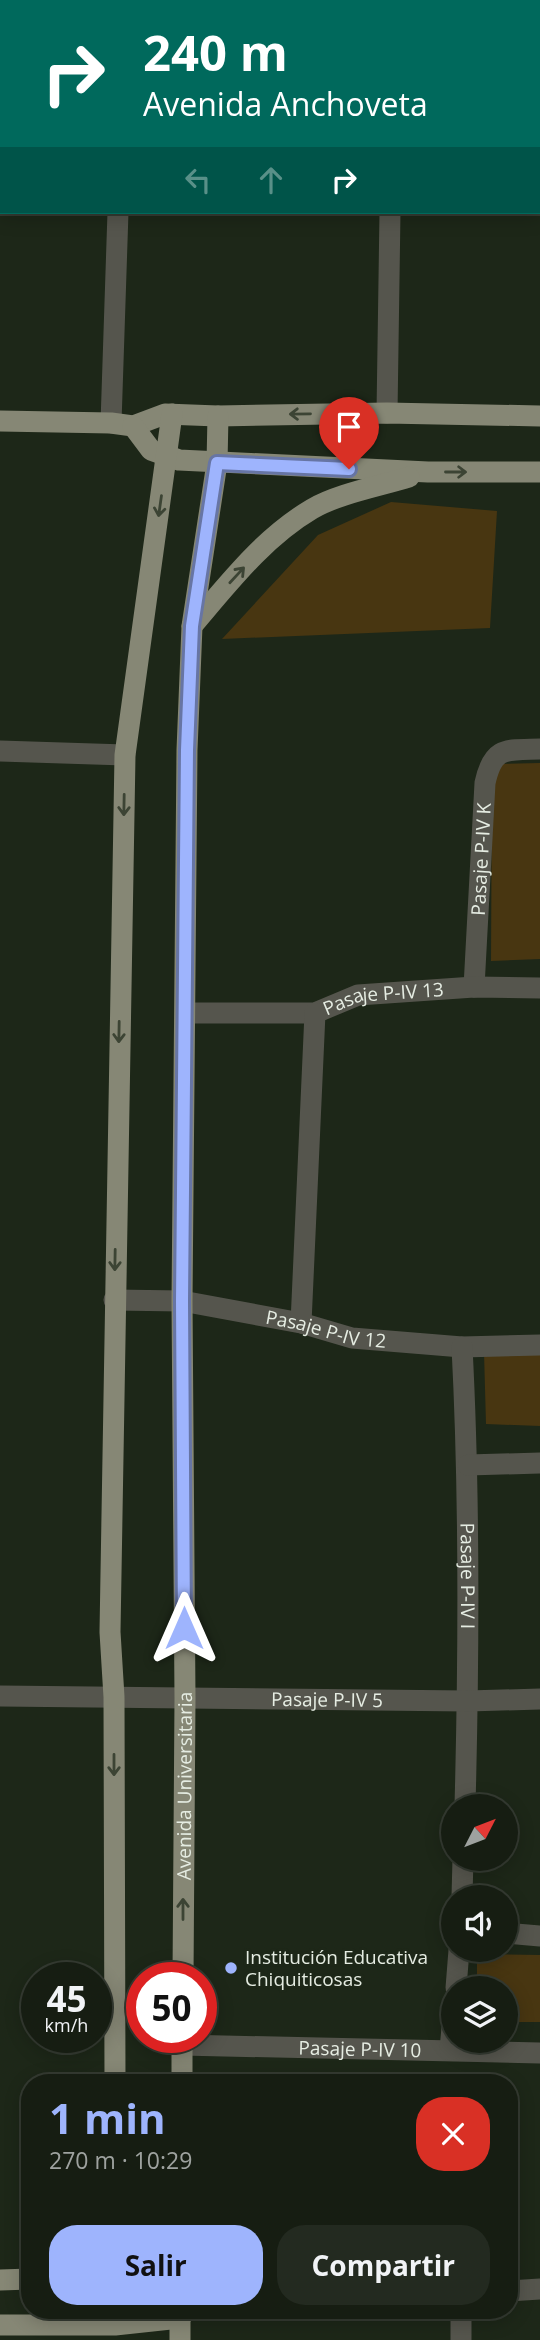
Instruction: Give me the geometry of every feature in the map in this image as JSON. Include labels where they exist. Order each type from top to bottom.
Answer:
[{"type":"main road","points":[[0,421],[111,423],[134,426],[165,414],[540,415]]},
{"type":"main road","points":[[115,2074],[114,1697],[110,1632],[125,755],[172,414]]},
{"type":"main road","name":"Avenida Universitaria","points":[[183,1962],[185,1698],[182,1301],[187,750],[192,626],[217,463],[218,416]]},
{"type":"main road","points":[[134,426],[151,450],[179,460],[428,472],[540,472]]},
{"type":"main road","points":[[192,626],[273,536],[313,508],[360,491],[428,472]]},
{"type":"main road","points":[[182,2053],[182,2074]]},
{"type":"main road","points":[[0,2280],[21,2279]]},
{"type":"main road","points":[[0,2325],[115,2325],[148,2319]]},
{"type":"main road","points":[[180,2340],[182,2319]]},
{"type":"street","points":[[111,423],[118,214]]},
{"type":"street","points":[[387,413],[390,214]]},
{"type":"street","name":"Pasaje P-IV K","points":[[474,987],[485,783],[490,762],[501,753],[540,749]]},
{"type":"street","points":[[0,751],[125,755]]},
{"type":"street","name":"Pasaje P-IV 13","points":[[186,1013],[315,1013],[358,995],[474,987],[540,988]]},
{"type":"street","points":[[301,1323],[315,1013]]},
{"type":"street","name":"Pasaje P-IV 12","points":[[114,1300],[182,1301],[301,1323],[352,1338],[462,1348],[540,1345]]},
{"type":"street","name":"Pasaje P-IV I","points":[[462,1348],[468,1465],[465,1794]]},
{"type":"street","points":[[468,1465],[540,1463]]},
{"type":"street","name":"Pasaje P-IV 5","points":[[0,1696],[468,1701],[540,1699]]},
{"type":"street","points":[[518,1934],[540,1936]]},
{"type":"street","name":"Pasaje P-IV 10","points":[[217,2042],[441,2050]]},
{"type":"street","name":"Pasaje P-IV 10","points":[[518,2052],[540,2053]]},
{"type":"street","points":[[518,2290],[540,2289]]},
{"type":"street","points":[[460,2340],[461,2319]]},
{"type":"shaded area","points":[[391,502],[497,511],[490,628],[222,639],[318,535]]},
{"type":"shaded area","points":[[540,763],[540,959],[491,961],[492,764]]},
{"type":"shaded area","points":[[484,1352],[540,1353],[540,1426],[486,1424]]},
{"type":"shaded area","points":[[518,1955],[540,1955],[540,2022],[518,2022],[518,1976],[477,1976],[477,1962],[518,1962]]},
{"type":"place","name":"Institución Educativa Chiquiticosas","points":[[231,1968]]},
{"type":"route","points":[[184,1628],[182,1301],[187,750],[192,626],[196,594],[217,463],[349,469]]}]
